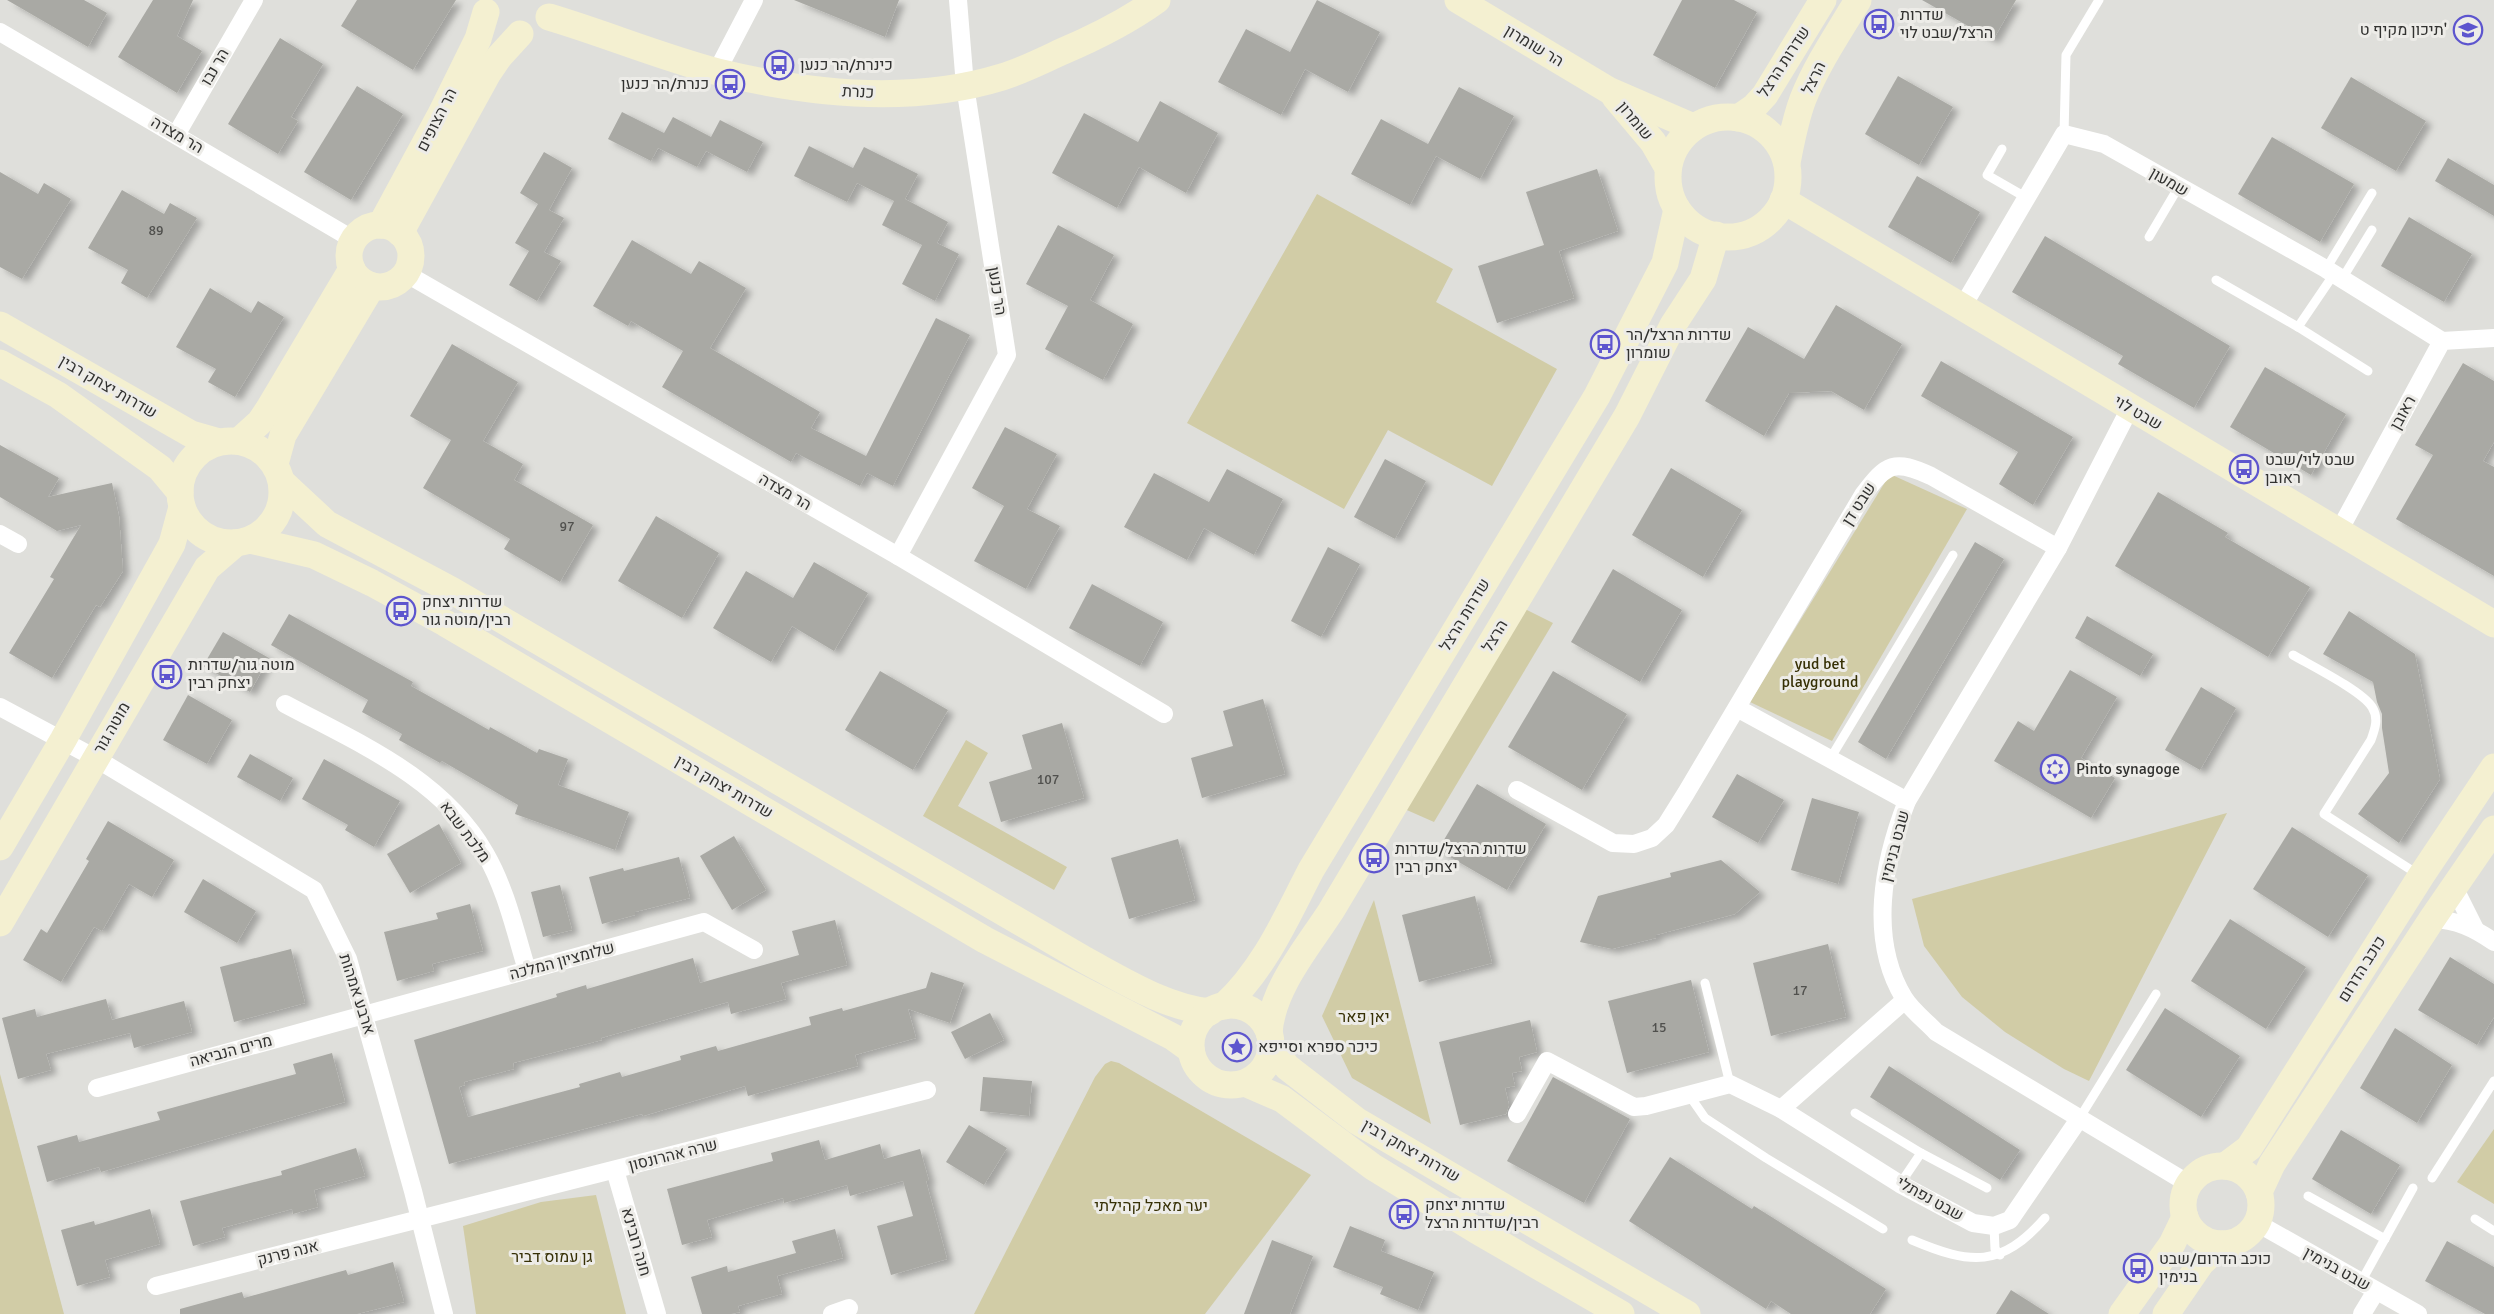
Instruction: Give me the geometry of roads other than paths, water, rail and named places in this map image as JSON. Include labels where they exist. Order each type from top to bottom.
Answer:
[{"type":"main road","name":"כנרת","points":[[520,34],[540,27],[551,8],[717,72],[788,86],[907,94],[965,86],[1003,77],[1087,41],[1156,0]]},
{"type":"main road","name":"הר שומרון","points":[[1458,0],[1610,91]]},
{"type":"main road","name":"שדרות הרצל","points":[[1738,118],[1754,107],[1765,95],[1823,0]]},
{"type":"main road","name":"הרצל","points":[[1787,163],[1803,100],[1816,70],[1858,0]]},
{"type":"main road","points":[[485,6],[499,29],[520,34]]},
{"type":"main road","name":"הר הצופים","points":[[391,229],[441,114],[478,39],[485,6]]},
{"type":"main road","name":"הר הצופים","points":[[391,229],[488,73],[503,51],[520,34]]},
{"type":"main road","name":"שומרון","points":[[1610,91],[1693,127]]},
{"type":"main road","name":"שומרון","points":[[1610,91],[1653,142],[1668,168]]},
{"type":"main road","points":[[1668,168],[1681,138],[1693,127],[1707,120],[1722,117],[1738,118],[1755,123],[1769,133],[1780,147],[1787,163],[1788,182],[1783,200],[1769,220],[1748,233],[1732,237],[1716,236]]},
{"type":"main road","name":"שדרות הרצל","points":[[1668,168],[1669,189],[1677,208],[1687,221],[1716,236]]},
{"type":"main road","name":"שבט לוי","points":[[1783,200],[2494,624]]},
{"type":"main road","name":"שדרות הרצל","points":[[1217,1009],[1247,983],[1273,945],[1311,870],[1597,396],[1665,263],[1677,208]]},
{"type":"main road","points":[[370,227],[391,229],[407,242],[410,262],[405,273],[393,284],[384,287],[362,277],[349,260],[349,249],[361,231],[370,227]]},
{"type":"main road","name":"הרצל","points":[[1271,1039],[1271,1016],[1282,989],[1627,416],[1673,325],[1703,279],[1716,236]]},
{"type":"main road","points":[[0,847],[63,740],[172,544],[181,500],[182,476],[188,464],[201,450],[229,442],[260,422],[362,277]]},
{"type":"main road","points":[[181,500],[190,523],[203,534],[219,542],[243,541],[262,533],[275,518],[282,500],[278,473],[283,435],[362,277]]},
{"type":"main road","name":"שדרות יצחק רבין","points":[[0,325],[191,434],[229,442]]},
{"type":"main road","name":"שדרות יצחק רבין","points":[[0,363],[58,395],[160,468],[181,500]]},
{"type":"main road","points":[[229,442],[259,449],[278,473]]},
{"type":"main road","name":"שדרות יצחק רבין","points":[[278,473],[327,524],[451,590],[1085,960],[1186,1009],[1217,1009]]},
{"type":"main road","name":"שדרות יצחק רבין","points":[[243,541],[314,555],[372,583],[455,629],[985,940],[1173,1036],[1191,1050]]},
{"type":"main road","name":"מוטה גור","points":[[0,923],[207,568],[243,541]]},
{"type":"main road","name":"כוכב הדרום","points":[[2225,1166],[2248,1148],[2421,876],[2494,767]]},
{"type":"main road","name":"כוכב הדרום","points":[[2259,1192],[2272,1164],[2432,919],[2494,830]]},
{"type":"main road","points":[[1246,1008],[1264,1022],[1271,1039],[1269,1058],[1264,1068],[1245,1083],[1229,1085],[1218,1083],[1207,1077],[1199,1068],[1191,1050],[1195,1028],[1201,1019],[1217,1009],[1246,1008]]},
{"type":"main road","name":"שדרות יצחק רבין","points":[[1271,1039],[1287,1068],[1358,1121],[1687,1314]]},
{"type":"main road","name":"שדרות יצחק רבין","points":[[1245,1083],[1282,1100],[1373,1167],[1621,1314]]},
{"type":"main road","points":[[2122,1314],[2172,1244],[2185,1217],[2185,1194],[2189,1184],[2205,1171],[2225,1166],[2246,1174],[2259,1192],[2261,1202],[2257,1223],[2242,1238],[2222,1244],[2201,1263],[2166,1314]]},
{"type":"main road","points":[[2185,1217],[2199,1236],[2210,1242],[2222,1244]]},
{"type":"street","name":"הר נבו","points":[[176,135],[254,0]]},
{"type":"street","points":[[717,72],[754,0]]},
{"type":"street","name":"הר כנען","points":[[898,556],[1007,355],[965,86],[958,0]]},
{"type":"street","name":"הר מצדה","points":[[0,32],[354,240]]},
{"type":"street","points":[[1964,306],[2064,134]]},
{"type":"street","name":"שמעון","points":[[2064,134],[2104,144],[2334,274],[2442,341]]},
{"type":"street","name":"הר מצדה","points":[[405,273],[898,556],[1164,714]]},
{"type":"street","points":[[2442,341],[2494,338]]},
{"type":"street","name":"ראובן","points":[[2338,531],[2442,341]]},
{"type":"street","name":"שבט בנימין","points":[[2130,408],[2058,548],[1907,801],[1895,836],[1882,898],[1885,942],[1892,974],[1905,1000],[1936,1032],[2189,1184]]},
{"type":"street","name":"שבט דן","points":[[1517,790],[1612,843],[1634,844],[1652,838],[1666,825],[1863,495],[1887,467],[1898,464],[1931,476],[2058,548]]},
{"type":"street","points":[[0,534],[18,544]]},
{"type":"street","name":"מלכת שבא","points":[[285,704],[377,754],[427,785],[455,813],[485,853],[505,897],[527,970]]},
{"type":"street","name":"ארבע אמהות","points":[[0,707],[95,758],[314,890],[348,959],[444,1314]]},
{"type":"street","points":[[1737,708],[1907,801]]},
{"type":"street","points":[[2454,887],[2475,929]]},
{"type":"street","points":[[2432,919],[2451,920],[2475,929],[2494,942]]},
{"type":"street","name":"שלומציון המלכה","points":[[365,1015],[704,922],[754,950]]},
{"type":"street","points":[[1781,1109],[1905,1000]]},
{"type":"street","name":"מרים הנביאה","points":[[97,1088],[365,1015]]},
{"type":"street","points":[[1517,1114],[1547,1061],[1634,1107],[1731,1084]]},
{"type":"street","name":"שבט נפתלי","points":[[1731,1084],[1781,1109],[1900,1184],[1973,1223],[1994,1226]]},
{"type":"street","name":"שרה אהרונסון","points":[[420,1219],[927,1090]]},
{"type":"street","points":[[1994,1226],[2010,1220],[2079,1119]]},
{"type":"street","name":"חנה רובינא","points":[[615,1170],[657,1314]]},
{"type":"street","name":"אנה פרנק","points":[[156,1286],[420,1219]]},
{"type":"street","name":"שבט בנימין","points":[[2257,1223],[2418,1314]]},
{"type":"street","points":[[2362,1314],[2368,1287]]},
{"type":"lane","points":[[2064,134],[2066,55],[2099,0]]},
{"type":"lane","points":[[2002,149],[1987,175],[2027,198]]},
{"type":"lane","points":[[2149,237],[2180,188]]},
{"type":"lane","points":[[2334,274],[2373,193]]},
{"type":"lane","points":[[2298,327],[2334,274],[2373,230]]},
{"type":"lane","points":[[2216,280],[2368,371]]},
{"type":"lane","points":[[1830,759],[1953,555]]},
{"type":"lane","points":[[2293,655],[2362,696],[2372,706],[2375,713],[2376,727],[2371,740],[2324,814],[2421,876]]},
{"type":"lane","points":[[1706,983],[1731,1084]]},
{"type":"lane","points":[[2079,1119],[2156,994]]},
{"type":"lane","points":[[2432,1178],[2494,1081]]},
{"type":"lane","points":[[1689,1095],[1705,1118],[1883,1229]]},
{"type":"lane","points":[[1855,1113],[1921,1153],[1987,1188]]},
{"type":"lane","points":[[1900,1184],[1921,1153]]},
{"type":"lane","points":[[2368,1287],[2385,1239],[2413,1188]]},
{"type":"lane","points":[[2308,1196],[2385,1239]]},
{"type":"lane","points":[[1912,1240],[1936,1250],[1965,1257],[2000,1255],[2027,1238],[2045,1218]]},
{"type":"lane","points":[[2475,1219],[2494,1231]]},
{"type":"lane","points":[[1994,1226],[1995,1249],[2000,1255]]},
{"type":"place","name":"שדרות הרצל/שבט לוי","points":[[1879,24]]},
{"type":"place","name":"תיכון מקיף ט'","points":[[2468,30]]},
{"type":"place","name":"כינרת/הר כנען","points":[[779,65]]},
{"type":"place","name":"כנרת/הר כנען","points":[[730,84]]},
{"type":"place","name":"שדרות הרצל/הר שומרון","points":[[1605,344]]},
{"type":"place","name":"שבט לוי/שבט ראובן","points":[[2244,469]]},
{"type":"place","name":"שדרות יצחק רבין/מוטה גור","points":[[401,611]]},
{"type":"place","name":"מוטה גור/שדרות יצחק רבין","points":[[167,674]]},
{"type":"place","name":"Pinto synagoge","points":[[2055,769]]},
{"type":"place","name":"שדרות הרצל/שדרות יצחק רבין","points":[[1374,858]]},
{"type":"place","name":"כיכר ספרא וסייפא","points":[[1237,1047]]},
{"type":"place","name":"שדרות יצחק רבין/שדרות הרצל","points":[[1404,1214]]},
{"type":"place","name":"כוכב הדרום/שבט בנימין","points":[[2138,1268]]},
{"type":"park label","name":"yud bet playground","points":[[1820,673]]},
{"type":"park label","name":"יאן פאר","points":[[1364,1017]]},
{"type":"park label","name":"יער מאכל קהילתי","points":[[1151,1206]]},
{"type":"park label","name":"גן עמוס דביר","points":[[552,1257]]}]
